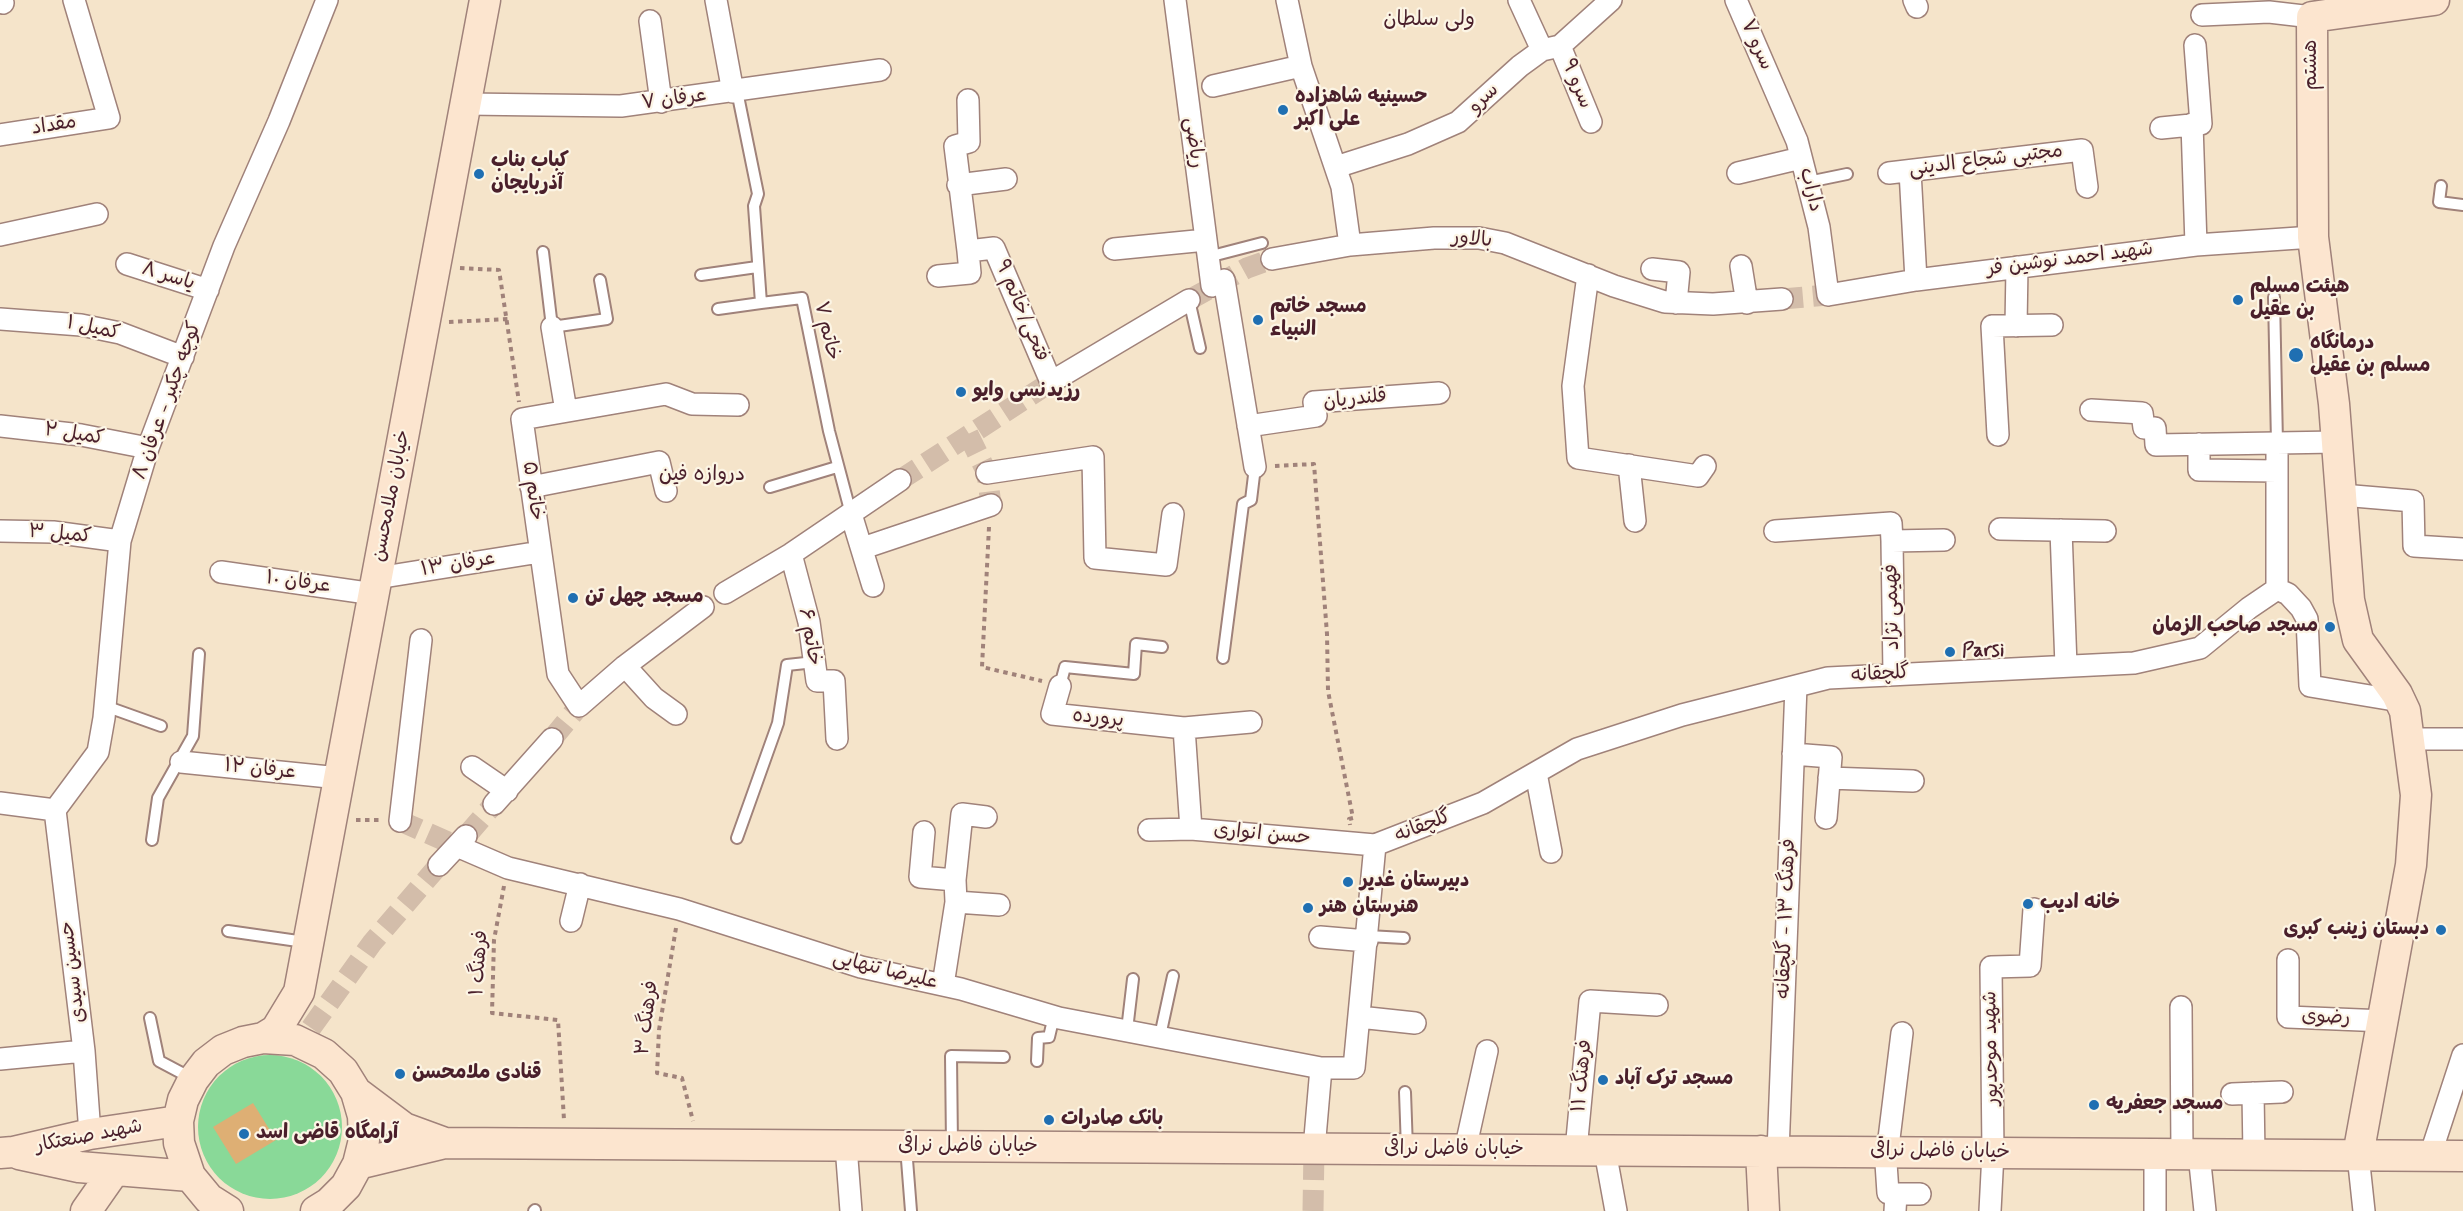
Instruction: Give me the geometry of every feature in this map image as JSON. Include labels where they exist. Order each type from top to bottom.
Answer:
[{"type":"main road","name":"خیابان ملامحسن","points":[[299,992],[485,0]]},
{"type":"main road","name":"هشتم","points":[[2358,1155],[2385,1021],[2411,865],[2416,819],[2410,739],[2400,701],[2358,640],[2352,620],[2337,442],[2313,237],[2312,18],[2434,0]]},
{"type":"main road","points":[[263,1038],[276,1030],[299,992]]},
{"type":"main road","points":[[299,992],[310,1028],[324,1054]]},
{"type":"main road","points":[[215,1207],[190,1176],[179,1143],[178,1121],[183,1100],[193,1080],[207,1063],[223,1050],[243,1041],[263,1038],[295,1040],[324,1054],[343,1071],[356,1092],[364,1124],[364,1140],[358,1164],[346,1186],[329,1203],[316,1211]]},
{"type":"main road","points":[[356,1092],[404,1128],[446,1143]]},
{"type":"main road","name":"شهید صنعتکار","points":[[6,1153],[90,1134],[178,1121]]},
{"type":"main road","name":"خیابان فاضل نراقی","points":[[446,1143],[2463,1156]]},
{"type":"main road","points":[[358,1164],[446,1143]]},
{"type":"main road","points":[[1764,1211],[1769,1152]]},
{"type":"main road","points":[[6,1153],[79,1167],[190,1176]]},
{"type":"main road","points":[[86,1211],[114,1171]]},
{"type":"street","name":"مقداد","points":[[0,135],[109,118],[74,0]]},
{"type":"street","name":"کوچه چکبر - عرفان ۸","points":[[55,810],[98,752],[105,706],[120,541],[148,448],[224,246],[279,121],[327,0]]},
{"type":"street","points":[[716,0],[735,92]]},
{"type":"street","name":"ریاضی","points":[[1174,0],[1207,249],[1218,283],[1255,467]]},
{"type":"street","points":[[1287,0],[1301,66],[1336,167],[1347,208],[1350,245]]},
{"type":"street","name":"سرو ۹","points":[[1519,0],[1551,48],[1591,122]]},
{"type":"street","name":"سرو","points":[[1336,167],[1408,144],[1458,122],[1520,66],[1551,48],[1611,0]]},
{"type":"street","name":"سرو ۷","points":[[1736,0],[1776,89]]},
{"type":"street","points":[[2202,15],[2269,6],[2312,18]]},
{"type":"street","points":[[650,21],[661,102]]},
{"type":"street","points":[[2162,128],[2201,124],[2195,45]]},
{"type":"street","points":[[1213,86],[1301,66]]},
{"type":"street","name":"عرفان ۷","points":[[466,104],[582,108],[661,102],[880,70]]},
{"type":"street","name":"داراب","points":[[1776,89],[1808,182],[1819,227],[1828,295]]},
{"type":"street","points":[[968,100],[969,142],[955,146],[958,185],[968,251]]},
{"type":"street","points":[[2192,124],[2196,245]]},
{"type":"street","name":"مجتبی شجاع الدینی","points":[[1889,173],[2082,150],[2087,188]]},
{"type":"street","points":[[1738,173],[1801,158]]},
{"type":"street","points":[[1910,171],[1916,280]]},
{"type":"street","points":[[958,185],[1006,179]]},
{"type":"street","points":[[0,235],[97,214]]},
{"type":"street","name":"شهید احمد نوشین فر","points":[[1828,295],[1916,280],[2196,245],[2313,237]]},
{"type":"street","name":"بالاور","points":[[1267,251],[1434,238],[1479,238],[1504,243],[1639,295],[1676,303],[1747,303],[1782,300]]},
{"type":"street","name":"فتحی/خاتم ۹","points":[[938,276],[970,273],[968,251],[994,248],[1051,382],[1189,300]]},
{"type":"street","points":[[1114,249],[1207,249]]},
{"type":"street","name":"یاسر ۸","points":[[127,264],[208,290]]},
{"type":"street","points":[[1741,266],[1747,303]]},
{"type":"street","points":[[2016,326],[2017,267]]},
{"type":"street","points":[[1652,269],[1679,272],[1676,303]]},
{"type":"street","points":[[1588,275],[1573,386],[1578,458],[1698,476],[1705,466]]},
{"type":"street","name":"کمیل ۱","points":[[0,319],[81,325],[120,333],[183,357]]},
{"type":"street","points":[[1998,435],[1992,326],[2052,326]]},
{"type":"street","points":[[552,327],[566,411]]},
{"type":"street","name":"قلندریان","points":[[1248,426],[1316,416],[1314,402],[1439,393]]},
{"type":"street","points":[[522,419],[666,394],[692,404],[738,405]]},
{"type":"street","points":[[2091,410],[2142,413],[2144,428],[2155,429],[2156,445],[2337,442]]},
{"type":"street","name":"خاتم ۵","points":[[522,419],[558,674],[579,706],[625,666]]},
{"type":"street","name":"کمیل ۲","points":[[0,426],[81,435],[148,448]]},
{"type":"street","points":[[2277,443],[2277,590],[2288,594],[2301,608],[2307,619],[2310,686],[2400,701]]},
{"type":"street","points":[[2199,444],[2199,470],[2277,471]]},
{"type":"street","points":[[987,474],[1093,457],[1095,558],[1166,565],[1173,514]]},
{"type":"street","points":[[531,487],[659,462],[666,491]]},
{"type":"street","points":[[1629,465],[1635,520]]},
{"type":"street","points":[[725,593],[791,554],[900,480]]},
{"type":"street","points":[[2342,495],[2413,501],[2414,546],[2463,549]]},
{"type":"street","points":[[863,548],[991,505]]},
{"type":"street","points":[[851,514],[873,586]]},
{"type":"street","points":[[1775,531],[1891,523],[1892,541],[1944,540]]},
{"type":"street","points":[[2000,529],[2104,531]]},
{"type":"street","points":[[2061,530],[2066,666]]},
{"type":"street","name":"کمیل ۳","points":[[0,531],[53,532],[120,541]]},
{"type":"street","name":"فهیمی نژاد","points":[[1892,541],[1894,674]]},
{"type":"street","name":"عرفان ۱۳","points":[[375,586],[540,552]]},
{"type":"street","name":"خاتم ۶","points":[[791,554],[809,622],[817,681],[834,681],[837,739]]},
{"type":"street","name":"عرفان ۱۰","points":[[221,572],[375,586]]},
{"type":"street","name":"گلچقانه","points":[[1375,845],[1484,803],[1577,749],[1682,715],[1828,678],[2134,663],[2200,648],[2263,597],[2277,590]]},
{"type":"street","points":[[676,714],[654,698],[625,666],[703,607]]},
{"type":"street","points":[[400,821],[421,640]]},
{"type":"street","name":"پرورده","points":[[1060,686],[1052,714],[1184,728],[1251,722]]},
{"type":"street","name":"فرهنگ ۱۳ - گلچقانه","points":[[1769,1152],[1796,686]]},
{"type":"street","points":[[1184,728],[1191,829]]},
{"type":"street","points":[[472,767],[501,798],[552,739]]},
{"type":"street","points":[[2410,739],[2463,739]]},
{"type":"street","points":[[1793,754],[1831,757],[1826,818]]},
{"type":"street","name":"عرفان ۱۲","points":[[181,762],[339,778]]},
{"type":"street","points":[[1536,773],[1551,852]]},
{"type":"street","points":[[1829,778],[1913,781]]},
{"type":"street","points":[[0,802],[55,810]]},
{"type":"street","name":"حسین سیدی","points":[[55,810],[84,1051],[90,1134]]},
{"type":"street","points":[[943,985],[956,902],[954,880],[962,814],[986,817]]},
{"type":"street","name":"حسن انواری","points":[[1149,830],[1191,829],[1375,845]]},
{"type":"street","points":[[924,832],[920,877],[954,880]]},
{"type":"street","name":"علیرضا تنهایی","points":[[439,865],[462,841],[508,868],[679,909],[861,967],[943,985],[1054,1016],[1321,1068],[1354,1068],[1359,1017]]},
{"type":"street","points":[[1375,845],[1359,1017],[1415,1023]]},
{"type":"street","points":[[571,921],[580,884]]},
{"type":"street","points":[[956,902],[999,905]]},
{"type":"street","name":"شهید موحدپور","points":[[1993,1153],[1991,967],[2030,966],[2034,909]]},
{"type":"street","points":[[1320,937],[1367,938]]},
{"type":"street","name":"رضوی","points":[[2288,960],[2288,1017],[2385,1021]]},
{"type":"street","name":"فرهنگ ۱۱","points":[[1575,1150],[1590,1001],[1657,1005]]},
{"type":"street","points":[[2155,1211],[2179,1154],[2181,1007]]},
{"type":"street","points":[[1902,1033],[1888,1151],[1888,1193],[1896,1202],[1920,1194]]},
{"type":"street","points":[[0,1059],[84,1051]]},
{"type":"street","points":[[1465,1150],[1487,1051]]},
{"type":"street","points":[[2430,1156],[2463,1055]]},
{"type":"street","points":[[1314,1149],[1321,1068]]},
{"type":"street","points":[[2232,1094],[2282,1092]]},
{"type":"street","points":[[2253,1093],[2254,1155]]},
{"type":"street","points":[[846,1146],[851,1211]]},
{"type":"street","points":[[1605,1151],[1616,1211]]},
{"type":"street","points":[[1990,1211],[1993,1153]]},
{"type":"street","points":[[2179,1154],[2205,1211]]},
{"type":"street","points":[[2358,1155],[2364,1211]]},
{"type":"lane","points":[[718,309],[761,303],[754,206],[758,194],[735,92]]},
{"type":"lane","points":[[1808,182],[1847,174]]},
{"type":"lane","points":[[2441,186],[2439,202],[2463,205]]},
{"type":"lane","points":[[1207,249],[1267,251]]},
{"type":"lane","points":[[543,252],[552,327],[607,319],[600,280]]},
{"type":"lane","points":[[701,274],[757,267]]},
{"type":"lane","points":[[2274,297],[2277,443]]},
{"type":"lane","name":"خاتم ۷","points":[[761,303],[802,298],[837,467],[851,514]]},
{"type":"lane","points":[[1189,300],[1200,348]]},
{"type":"lane","points":[[770,487],[837,467]]},
{"type":"lane","points":[[1222,658],[1243,504],[1251,500],[1255,467]]},
{"type":"lane","points":[[1060,686],[1065,667],[1134,675],[1137,644],[1162,647]]},
{"type":"lane","points":[[152,840],[158,798],[181,762],[193,736],[199,654]]},
{"type":"lane","points":[[737,838],[778,723],[787,665],[815,662]]},
{"type":"lane","points":[[105,706],[161,726]]},
{"type":"lane","points":[[228,931],[309,942]]},
{"type":"lane","points":[[1367,938],[1404,938]]},
{"type":"lane","points":[[1160,1036],[1173,976]]},
{"type":"lane","points":[[1126,1030],[1133,979]]},
{"type":"lane","points":[[1038,1061],[1038,1038],[1049,1037],[1054,1016]]},
{"type":"lane","points":[[150,1018],[159,1061],[193,1080]]},
{"type":"lane","points":[[952,1146],[951,1056],[1004,1057]]},
{"type":"lane","points":[[1405,1092],[1407,1150]]},
{"type":"lane","points":[[906,1146],[911,1211]]},
{"type":"path","points":[[435,266],[499,270],[509,319],[522,419]]},
{"type":"path","points":[[425,322],[509,319]]},
{"type":"path","points":[[1255,467],[1314,464],[1327,634],[1328,690],[1353,818],[1349,819],[1351,843]]},
{"type":"path","name":"پرورده","points":[[991,505],[982,667],[1060,686]]},
{"type":"path","points":[[332,819],[400,821]]},
{"type":"path","name":"فرهنگ ۱","points":[[508,868],[494,940],[492,1013],[558,1020],[566,1144]]},
{"type":"path","name":"فرهنگ ۳","points":[[679,909],[659,1030],[657,1073],[682,1078],[699,1145]]},
{"type":"green space","points":[[270,1055],[298,1060],[321,1076],[337,1099],[342,1127],[337,1155],[321,1178],[298,1194],[270,1199],[242,1194],[219,1178],[203,1155],[198,1127],[203,1099],[219,1076],[242,1060]]},
{"type":"building","name":"آرامگاه قاضی اسد","points":[[253,1103],[276,1140],[236,1164],[213,1127]]},
{"type":"tunnel","points":[[1189,300],[1247,268],[1272,259]]},
{"type":"tunnel","points":[[1782,299],[1828,295]]},
{"type":"tunnel","points":[[900,480],[1051,382]]},
{"type":"tunnel","points":[[968,434],[987,473],[991,505]]},
{"type":"tunnel","points":[[552,739],[579,706]]},
{"type":"tunnel","points":[[467,835],[494,804]]},
{"type":"tunnel","points":[[400,821],[457,846]]},
{"type":"tunnel","points":[[311,1028],[372,943],[439,865]]},
{"type":"tunnel","points":[[1313,1211],[1314,1149]]},
{"type":"place","name":"حسینیه شاهزاده علی اکبر","points":[[1283,110]]},
{"type":"place","name":"کباب بناب آذربایجان","points":[[479,174]]},
{"type":"place","name":"هیئت مسلم بن عقیل","points":[[2238,300]]},
{"type":"place","name":"مسجد خاتم النبیاء","points":[[1258,320]]},
{"type":"place","name":"درمانگاه مسلم بن عقیل","points":[[2296,355]]},
{"type":"place","name":"رزیدنسی وایو","points":[[961,392]]},
{"type":"place","name":"مسجد چهل تن","points":[[573,598]]},
{"type":"place","name":"مسجد صاحب الزمان","points":[[2330,627]]},
{"type":"place","name":"Parsi","points":[[1950,652]]},
{"type":"place","name":"دبیرستان غدیر","points":[[1348,882]]},
{"type":"place","name":"خانه ادیب","points":[[2028,904]]},
{"type":"place","name":"هنرستان هنر","points":[[1308,908]]},
{"type":"place","name":"دبستان زینب کبری","points":[[2441,930]]},
{"type":"place","name":"قنادی ملامحسن","points":[[400,1074]]},
{"type":"place","name":"مسجد ترک آباد","points":[[1603,1080]]},
{"type":"place","name":"مسجد جعفریه","points":[[2094,1105]]},
{"type":"place","name":"بانک صادرات","points":[[1049,1120]]},
{"type":"place","name":"آرامگاه قاضی اسد","points":[[244,1134]]},
{"type":"district","name":"ولی سلطان","points":[[1429,21]]},
{"type":"district","name":"دروازه فین","points":[[702,476]]}]
